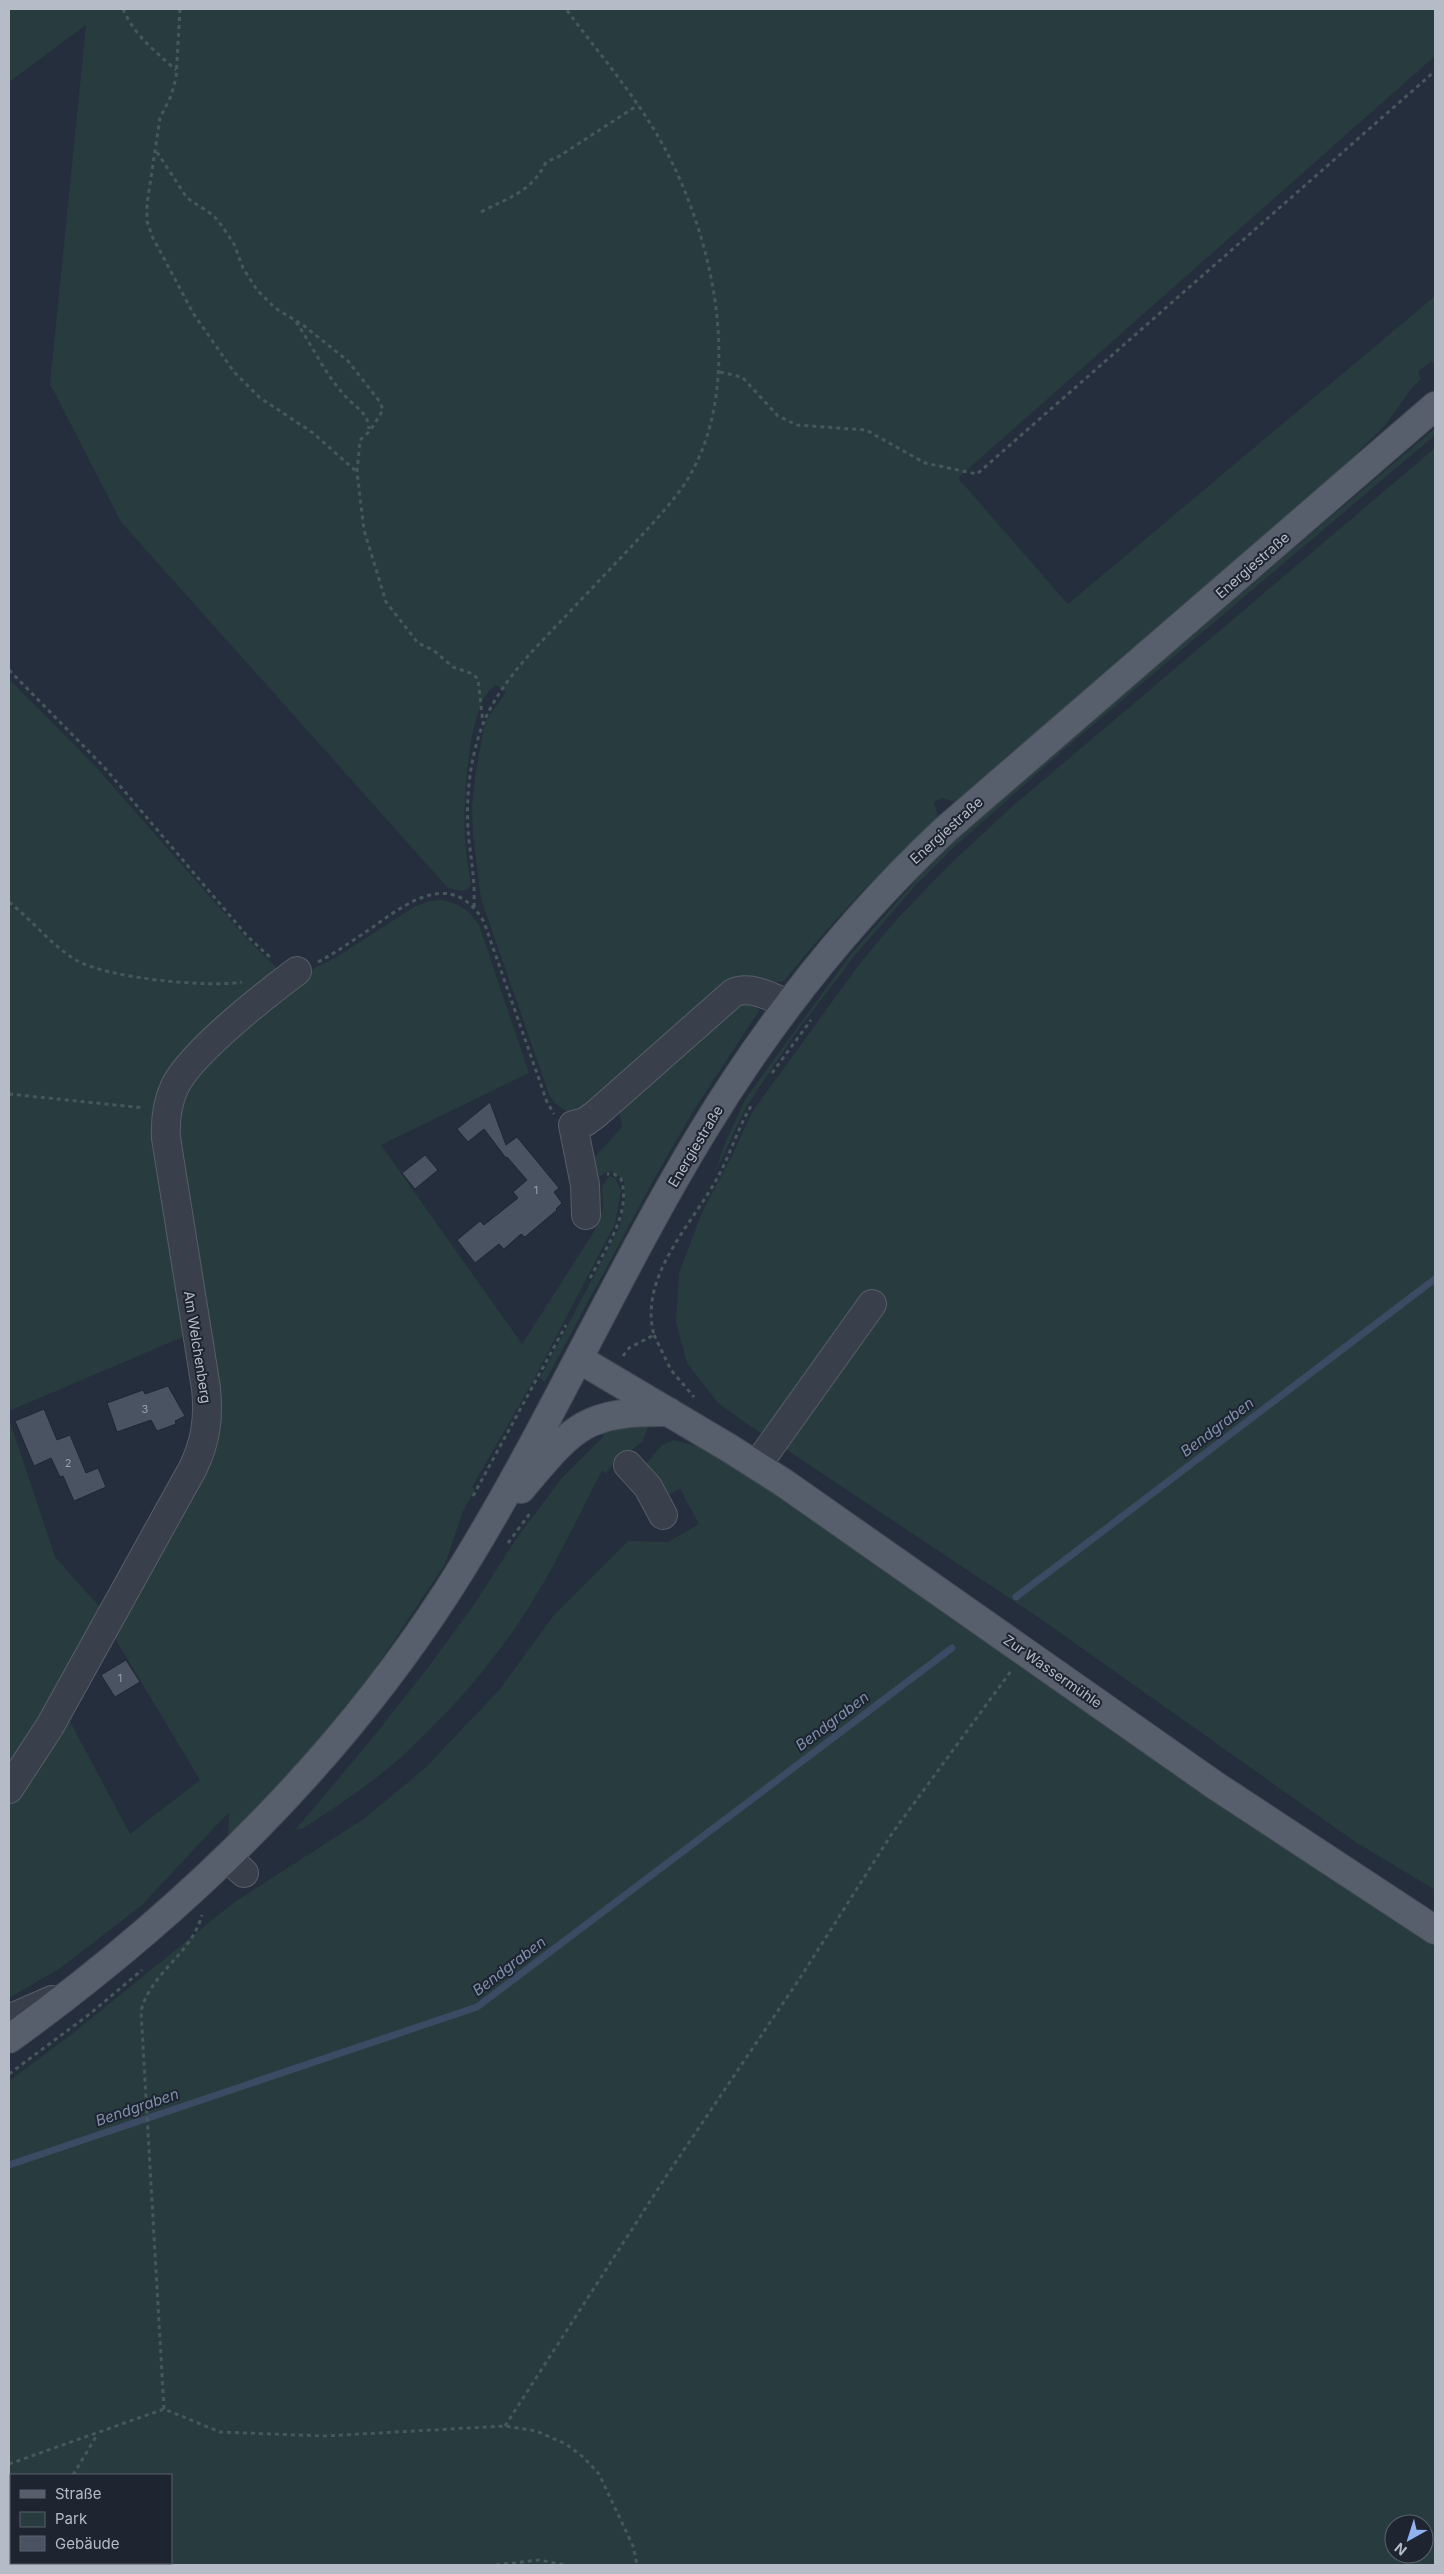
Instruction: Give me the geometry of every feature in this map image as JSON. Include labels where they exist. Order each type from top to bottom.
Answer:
[{"type":"main road","name":"Energiestraße","points":[[474,1549],[704,1128],[787,1004],[860,916],[946,829],[1435,406]]},
{"type":"main road","name":"Zur Wassermühle","points":[[579,1359],[757,1465],[1026,1651],[1216,1786],[1435,1930]]},
{"type":"main road","points":[[9,2039],[80,1987],[153,1928],[236,1866],[308,1773],[376,1691],[422,1629],[474,1549],[543,1464],[569,1436],[582,1426],[602,1416],[620,1413],[670,1412]]},
{"type":"street","name":"Am Welchenberg","points":[[9,1789],[58,1713],[193,1468],[204,1442],[208,1411],[206,1388],[168,1160],[166,1138],[167,1110],[174,1086],[189,1067],[253,1006],[297,971]]},
{"type":"street","points":[[586,1214],[585,1185],[573,1125],[586,1122],[596,1114],[733,993],[741,990],[753,992],[787,1004]]},
{"type":"street","points":[[757,1465],[872,1304]]},
{"type":"street","points":[[628,1465],[648,1488],[663,1515]]},
{"type":"street","points":[[9,2019],[80,1987]]},
{"type":"path","points":[[123,9],[130,24],[176,70]]},
{"type":"path","points":[[180,9],[176,70],[171,96],[160,118],[156,143],[157,152],[147,204],[148,227],[177,284],[206,334],[225,362],[259,397],[313,433],[350,463],[357,472]]},
{"type":"path","points":[[474,907],[475,883],[469,834],[468,797],[474,760],[484,723],[497,697],[525,658],[645,532],[685,483],[705,439],[720,372],[715,311],[705,248],[694,212],[664,148],[638,106],[566,9]]},
{"type":"path","points":[[720,372],[742,377],[778,416],[797,425],[866,430],[924,463],[977,474],[1435,70]]},
{"type":"path","points":[[481,212],[520,192],[541,175],[546,162],[638,106]]},
{"type":"path","points":[[157,152],[187,198],[213,216],[222,226],[234,244],[243,268],[257,290],[275,308],[348,361],[380,402],[383,410],[370,431],[360,440],[357,472],[365,535],[386,602],[420,645],[433,650],[453,667],[473,674],[478,679],[484,723]]},
{"type":"path","points":[[294,320],[321,363],[350,401],[361,409],[368,422],[370,431]]},
{"type":"path","points":[[9,670],[104,767],[248,937],[272,959],[297,971],[325,959],[404,905],[421,897],[438,894],[455,895],[474,907],[484,922],[549,1107],[561,1121],[573,1125]]},
{"type":"path","points":[[9,902],[69,955],[88,965],[184,984],[220,984],[249,980]]},
{"type":"path","points":[[770,1076],[814,1015]]},
{"type":"path","points":[[9,1094],[167,1110]]},
{"type":"path","points":[[610,1377],[628,1348],[654,1336],[650,1306],[656,1282],[719,1174],[752,1103]]},
{"type":"path","points":[[585,1185],[594,1184],[608,1174],[614,1174],[621,1180],[623,1191],[617,1225],[589,1280]]},
{"type":"path","points":[[473,1496],[567,1322]]},
{"type":"path","points":[[505,1548],[532,1510]]},
{"type":"path","points":[[505,2426],[667,2176],[800,1978],[893,1832],[1026,1651]]},
{"type":"path","points":[[164,2409],[149,2125],[141,2020],[144,2000],[156,1981],[189,1946],[203,1912],[191,1924]]},
{"type":"path","points":[[9,2074],[90,2013],[146,1966]]},
{"type":"path","points":[[9,2464],[164,2409],[220,2432],[324,2436],[505,2426],[536,2431],[566,2444],[583,2457],[599,2474],[633,2546],[637,2565]]},
{"type":"path","points":[[74,2474],[97,2434]]},
{"type":"path","points":[[496,2565],[539,2560],[565,2565]]},
{"type":"green space","points":[[9,9],[1435,9],[1435,56],[958,478],[1068,604],[1435,296],[1435,365],[1431,361],[1418,372],[1421,379],[1412,388],[1386,424],[1316,494],[956,802],[942,798],[934,802],[938,818],[858,896],[784,981],[766,984],[596,1106],[571,1115],[550,1097],[481,899],[473,834],[472,808],[475,776],[485,722],[506,692],[496,685],[486,695],[473,732],[466,780],[465,804],[465,845],[471,885],[467,890],[462,891],[448,888],[121,522],[50,384],[86,25],[9,82]]},
{"type":"green space","points":[[1435,428],[1435,435],[1066,748],[952,849],[916,885],[857,953],[798,1030],[746,1107],[714,1175],[727,1138],[746,1098],[851,954],[915,881],[960,836],[1018,784]]},
{"type":"green space","points":[[1435,448],[1435,1890],[1354,1841],[1038,1617],[718,1403],[687,1363],[676,1322],[679,1273],[703,1210],[733,1154],[752,1112],[861,962],[897,919],[950,864],[1014,805]]},
{"type":"green space","points":[[9,679],[96,767],[247,939],[285,976],[163,1081],[152,1114],[155,1159],[190,1334],[9,1411]]},
{"type":"green space","points":[[440,900],[453,903],[462,908],[479,925],[529,1073],[381,1145],[522,1344],[595,1230],[603,1207],[602,1187],[609,1176],[615,1178],[621,1190],[615,1224],[533,1381],[472,1487],[475,1489],[463,1511],[445,1564],[373,1672],[306,1754],[228,1839],[229,1812],[141,1906],[59,1969],[9,1998],[9,1795],[65,1712],[130,1834],[200,1780],[111,1632],[201,1463],[172,1139],[193,1073],[303,974],[335,958],[414,907],[426,902]]},
{"type":"green space","points":[[733,1001],[756,1003],[759,1011],[694,1110],[654,1179],[545,1382],[540,1378],[620,1226],[625,1200],[624,1180],[612,1171],[599,1177],[594,1158],[622,1127],[618,1104]]},
{"type":"green space","points":[[9,1419],[55,1557],[105,1613],[9,1779]]},
{"type":"green space","points":[[604,1424],[649,1425],[642,1442],[629,1452],[623,1451],[606,1473],[602,1471],[534,1599],[505,1642],[455,1704],[388,1769],[304,1828],[295,1830],[366,1746],[426,1670],[473,1606],[516,1539],[561,1479],[603,1437]]},
{"type":"green space","points":[[673,1440],[704,1448],[747,1474],[1435,1943],[1435,2565],[9,2565],[9,2081],[77,2030],[233,1903],[365,1818],[425,1768],[500,1689],[554,1615],[628,1541],[668,1542],[699,1524],[680,1489],[660,1499],[644,1466],[662,1445]]},
{"type":"building","points":[[490,1102],[506,1145],[517,1137],[559,1188],[554,1192],[562,1203],[557,1210],[525,1237],[521,1234],[504,1249],[499,1244],[475,1263],[457,1240],[480,1221],[484,1225],[518,1198],[513,1192],[527,1180],[506,1158],[484,1129],[468,1142],[457,1129]]},
{"type":"building","points":[[425,1155],[438,1170],[415,1189],[402,1173]]},
{"type":"building","points":[[168,1386],[185,1416],[175,1421],[176,1424],[157,1431],[151,1420],[117,1432],[107,1403],[143,1390],[145,1394]]},
{"type":"building","points":[[44,1409],[57,1440],[70,1435],[86,1473],[98,1468],[106,1487],[74,1501],[63,1476],[60,1477],[51,1458],[34,1466],[15,1421]]},
{"type":"building","points":[[126,1660],[140,1682],[115,1697],[101,1675]]},
{"type":"waterway","name":"Bendgraben","points":[[1016,1597],[1435,1279]]},
{"type":"waterway","name":"Bendgraben","points":[[9,2165],[477,2007],[952,1648]]}]
